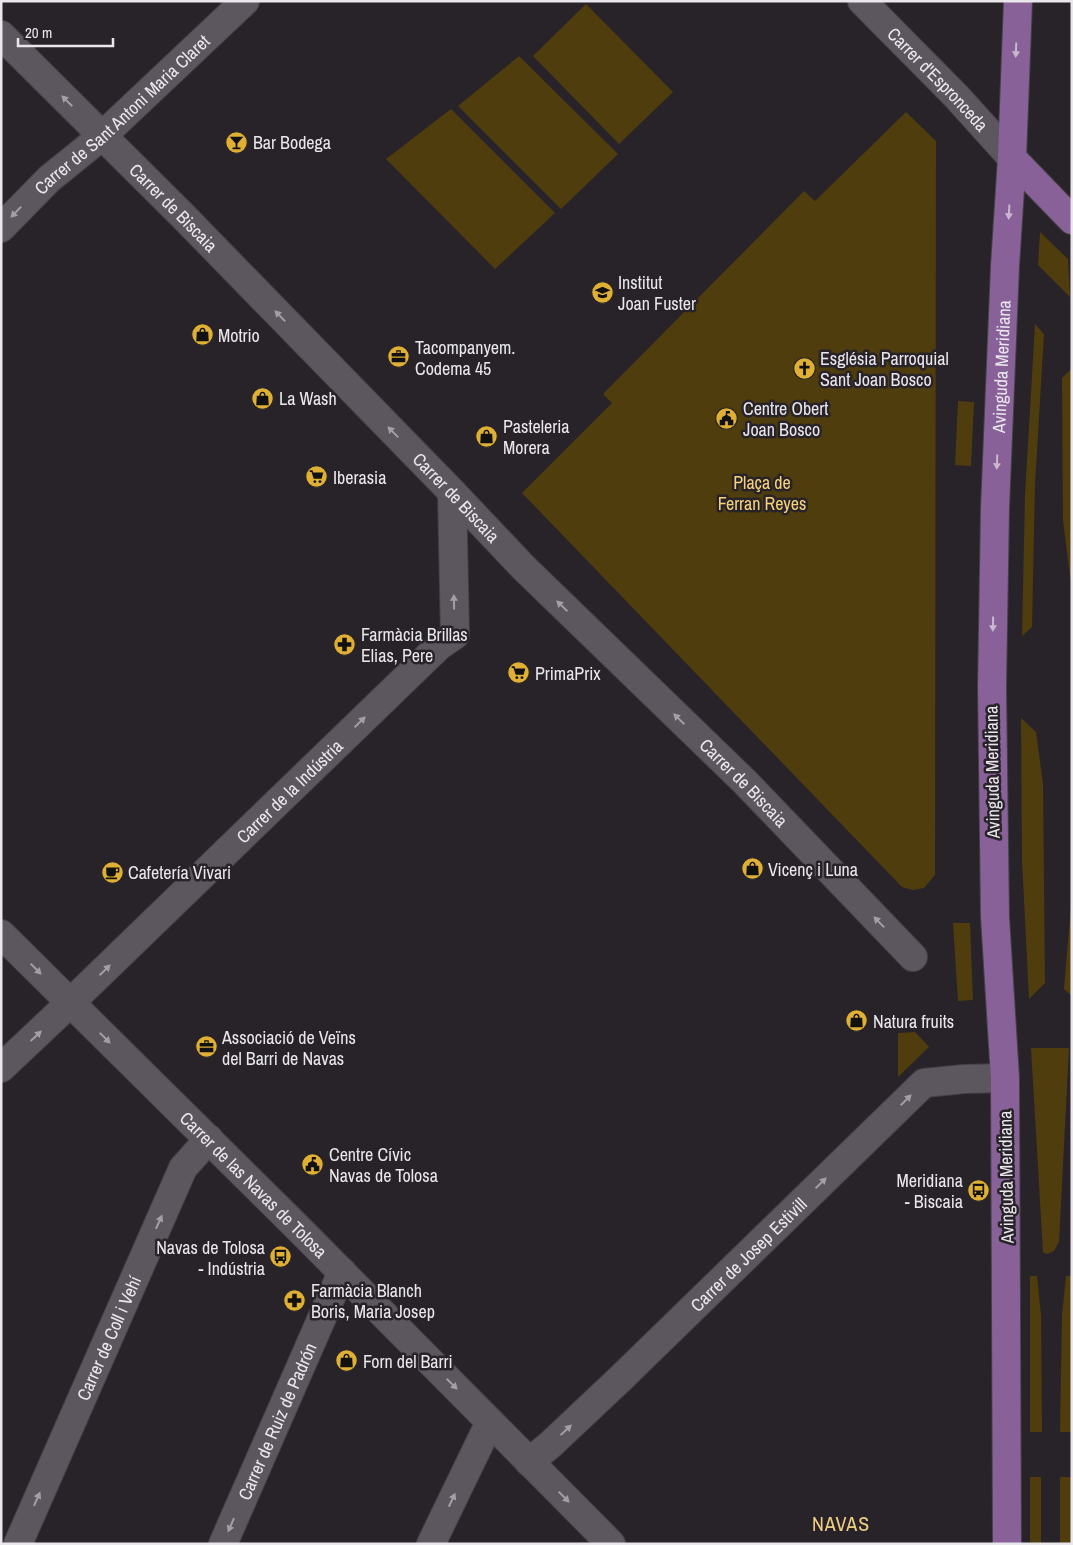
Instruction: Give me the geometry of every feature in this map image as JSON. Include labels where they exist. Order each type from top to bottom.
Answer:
[{"type":"main road","name":"Avinguda Meridiana","points":[[1007,1544],[993,1078],[995,917],[992,687],[995,508],[1018,1]]},
{"type":"main road","points":[[1012,158],[1072,220]]},
{"type":"street","name":"Carrer de Sant Antoni Maria Claret","points":[[1,228],[49,179],[102,136],[244,1]]},
{"type":"street","name":"Carrer d'Espronceda","points":[[862,1],[956,96],[1012,158]]},
{"type":"street","name":"Carrer de Biscaia","points":[[1,35],[183,216],[523,567],[746,782],[913,957]]},
{"type":"street","name":"Carrer de la Indústria","points":[[1,1068],[438,646],[455,634],[452,492]]},
{"type":"street","name":"Carrer de las Navas de Tolosa","points":[[1,934],[342,1272],[610,1544]]},
{"type":"street","name":"Carrer de Josep Estivill","points":[[529,1462],[550,1445],[620,1379],[924,1083],[993,1078]]},
{"type":"street","name":"Carrer de Coll i Vehí","points":[[18,1544],[183,1168],[209,1139]]},
{"type":"street","name":"Carrer de Ruiz de Padrón","points":[[223,1544],[342,1272]]},
{"type":"street","points":[[431,1544],[490,1422]]},
{"type":"green space","points":[[586,4],[673,92],[619,144],[533,56]]},
{"type":"green space","points":[[519,56],[618,154],[561,209],[458,106]]},
{"type":"green space","points":[[451,109],[555,213],[495,269],[386,159]]},
{"type":"green space","name":"Plaça de Ferran Reyes","points":[[906,112],[936,141],[935,875],[924,888],[913,890],[902,887],[522,493],[612,403],[603,394],[804,191],[815,201]]},
{"type":"green space","points":[[1040,232],[1068,259],[1070,297],[1038,265]]},
{"type":"green space","points":[[1035,324],[1044,334],[1035,484],[1032,627],[1022,636],[1025,495]]},
{"type":"green space","points":[[1072,368],[1072,592],[1063,520],[1062,378]]},
{"type":"green space","points":[[958,401],[974,402],[971,466],[955,465]]},
{"type":"green space","points":[[1021,718],[1036,732],[1043,784],[1045,983],[1029,999],[1022,860]]},
{"type":"green space","points":[[1072,894],[1072,996],[1064,989]]},
{"type":"green space","points":[[953,923],[970,923],[973,1000],[958,1001]]},
{"type":"green space","points":[[915,1032],[929,1047],[898,1077],[898,1033]]},
{"type":"green space","points":[[1031,1048],[1069,1048],[1059,1242],[1054,1251],[1047,1254],[1043,1252]]},
{"type":"green space","points":[[1030,1276],[1037,1276],[1041,1315],[1042,1432],[1030,1432]]},
{"type":"green space","points":[[1066,1276],[1072,1276],[1072,1432],[1060,1432],[1062,1315]]},
{"type":"green space","points":[[1030,1477],[1041,1477],[1041,1544],[1030,1544]]},
{"type":"green space","points":[[1060,1477],[1072,1477],[1072,1544],[1060,1544]]},
{"type":"place","name":"Bar Bodega","points":[[237,142]]},
{"type":"place","name":"Institut Joan Fuster","points":[[602,292]]},
{"type":"place","name":"Motrio","points":[[202,335]]},
{"type":"place","name":"Tacompanyem. Codema 45","points":[[399,357]]},
{"type":"place","name":"Església Parroquial Sant Joan Bosco","points":[[804,368]]},
{"type":"place","name":"La Wash","points":[[263,398]]},
{"type":"place","name":"Centre Obert Joan Bosco","points":[[727,418]]},
{"type":"place","name":"Pasteleria Morera","points":[[487,436]]},
{"type":"place","name":"Iberasia","points":[[317,477]]},
{"type":"place","name":"Farmàcia Brillas Elias, Pere","points":[[345,644]]},
{"type":"place","name":"PrimaPrix","points":[[519,673]]},
{"type":"place","name":"Vicenç i Luna","points":[[752,869]]},
{"type":"place","name":"Cafetería Vivari","points":[[112,872]]},
{"type":"place","name":"Natura fruits","points":[[857,1021]]},
{"type":"place","name":"Associació de Veïns del Barri de Navas","points":[[206,1047]]},
{"type":"place","name":"Centre Cívic Navas de Tolosa","points":[[313,1164]]},
{"type":"place","name":"Meridiana - Biscaia","points":[[979,1190]]},
{"type":"place","name":"Navas de Tolosa - Indústria","points":[[281,1257]]},
{"type":"place","name":"Farmàcia Blanch Boris, Maria Josep","points":[[295,1300]]},
{"type":"place","name":"Forn del Barri","points":[[347,1361]]},
{"type":"district","name":"NAVAS","points":[[841,1523]]}]
